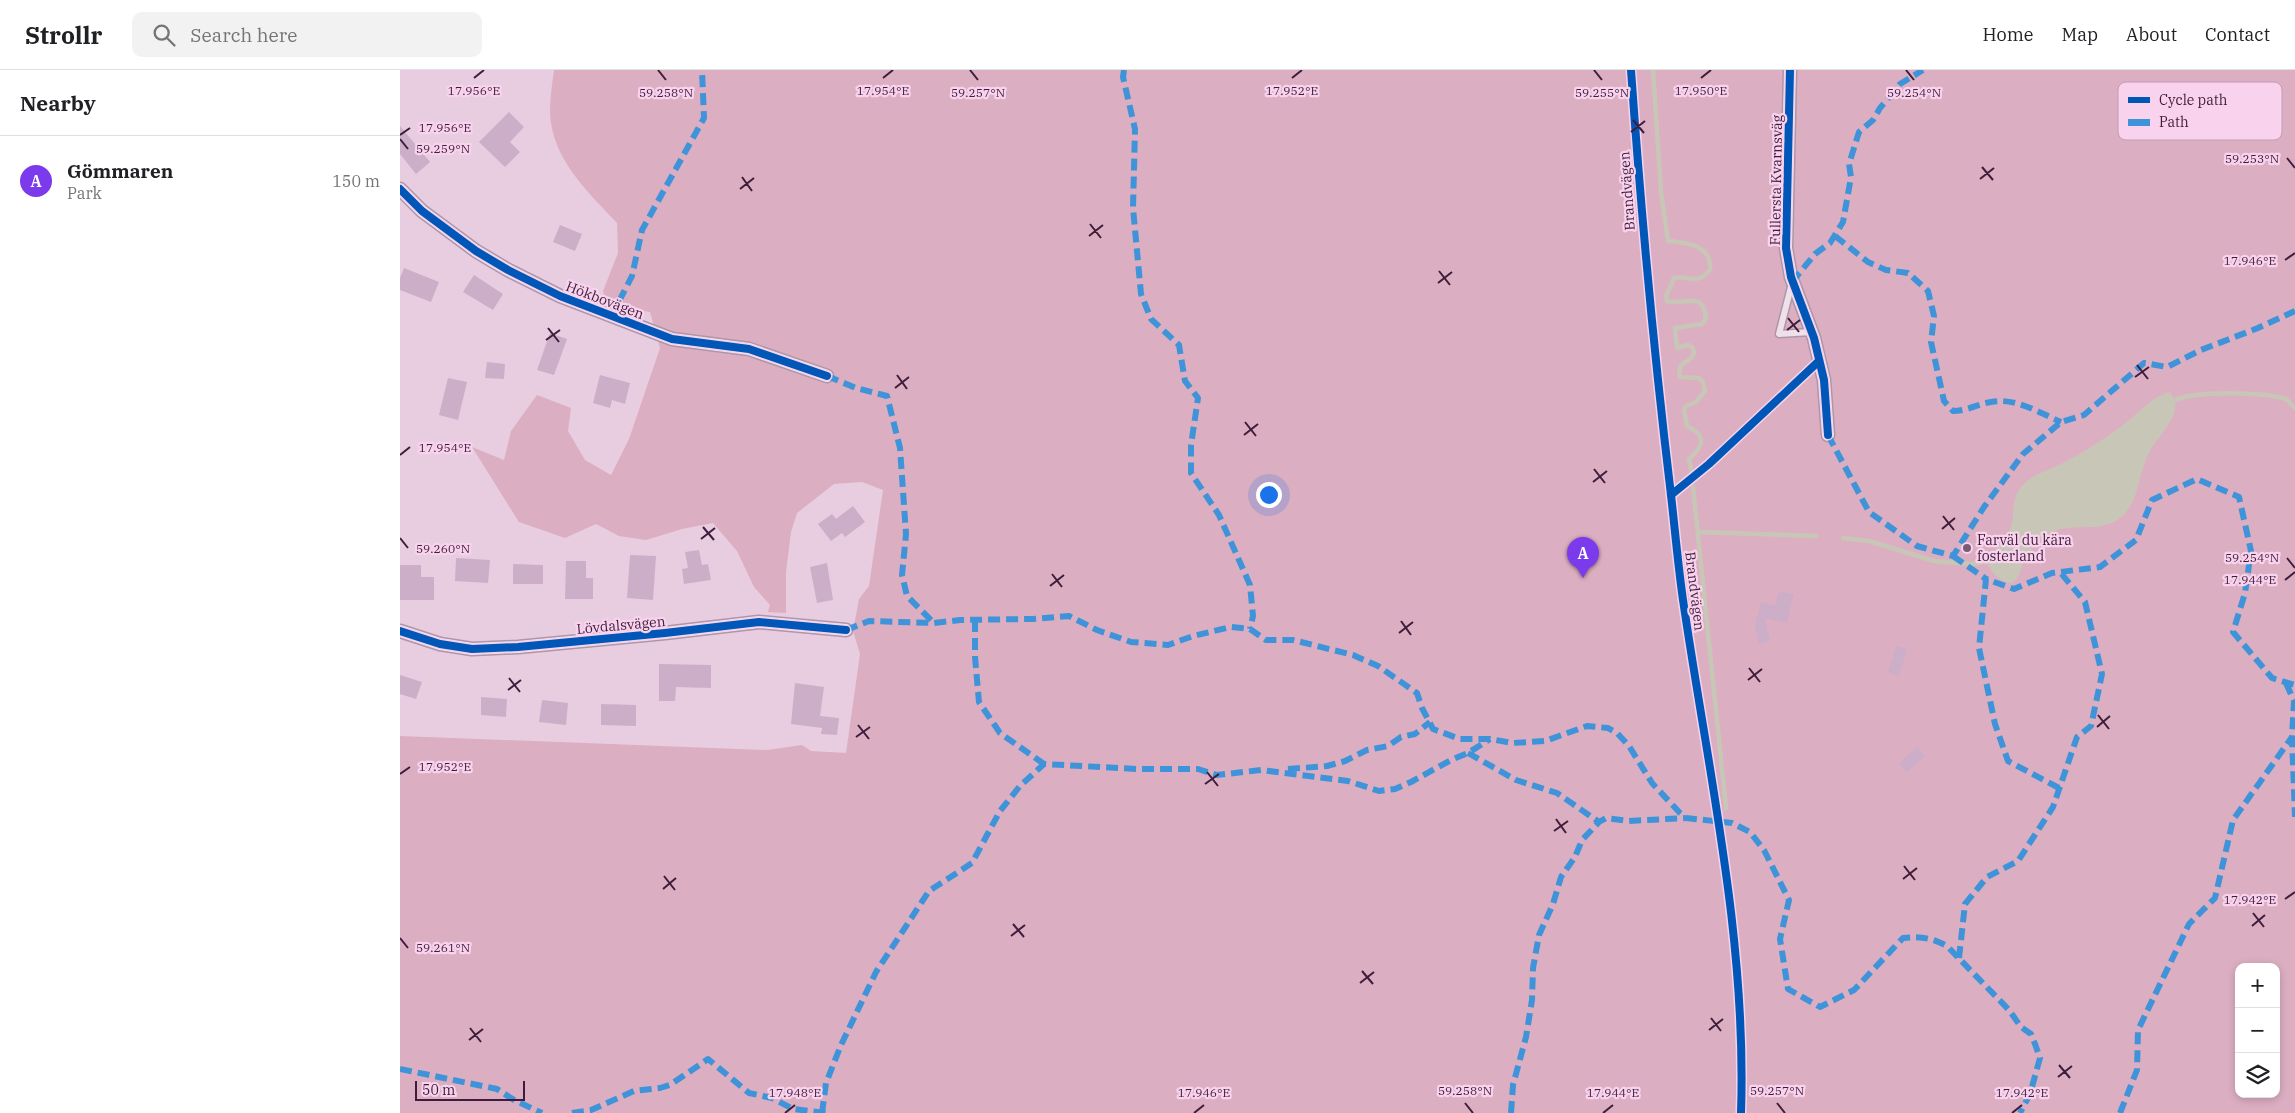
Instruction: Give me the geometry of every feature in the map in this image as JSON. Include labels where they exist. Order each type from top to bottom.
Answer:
[{"type":"street","name":"Fullersta Kvarnsväg","points":[[1790,70],[1786,248],[1792,282],[1811,332],[1824,380],[1828,435]]},
{"type":"street","name":"Hökbovägen","points":[[400,189],[422,211],[476,251],[508,270],[560,296],[672,339],[749,349],[827,376]]},
{"type":"street","name":"Lövdalsvägen","points":[[400,631],[440,644],[472,649],[518,647],[759,622],[846,630]]},
{"type":"lane","name":"Brandvägen","points":[[1631,70],[1640,203],[1658,395],[1682,596],[1698,703],[1720,821],[1734,930],[1737,969],[1741,1113]]},
{"type":"lane","points":[[1792,282],[1779,334],[1811,332]]},
{"type":"shaded area","points":[[554,70],[2295,70],[2295,1113],[400,1113],[400,736],[767,750],[802,745],[811,751],[846,753],[860,654],[853,631],[859,599],[869,586],[883,490],[862,482],[834,484],[797,513],[791,532],[786,572],[786,613],[768,612],[770,605],[754,587],[737,551],[713,523],[682,529],[646,540],[619,536],[596,524],[565,538],[519,522],[472,447],[504,460],[511,431],[537,395],[571,408],[568,431],[585,460],[611,475],[629,439],[660,348],[650,312],[607,305],[603,291],[618,253],[617,223],[583,186],[564,160],[552,130],[550,113]]},
{"type":"shaded area","points":[[2170,392],[2174,398],[2175,410],[2168,426],[2151,449],[2143,467],[2135,497],[2125,514],[2109,524],[2064,528],[2055,531],[2044,537],[2030,551],[2018,577],[2012,583],[1997,577],[1987,564],[2008,534],[2012,523],[2016,496],[2022,486],[2037,475],[2093,446],[2126,423],[2150,402]]},
{"type":"building","points":[[509,112],[524,127],[510,142],[520,152],[505,167],[479,142]]},
{"type":"building","points":[[400,126],[430,162],[416,174],[400,154]]},
{"type":"building","points":[[560,225],[582,234],[575,251],[553,242]]},
{"type":"building","points":[[404,268],[439,282],[431,302],[400,290],[400,278]]},
{"type":"building","points":[[474,275],[503,294],[493,310],[463,292]]},
{"type":"building","points":[[550,333],[567,339],[554,375],[537,370]]},
{"type":"building","points":[[487,362],[505,364],[504,379],[485,378]]},
{"type":"building","points":[[600,375],[630,383],[625,404],[612,400],[610,408],[593,403]]},
{"type":"building","points":[[448,378],[467,382],[458,420],[439,415]]},
{"type":"building","points":[[853,506],[865,522],[845,537],[842,533],[831,541],[818,524],[832,514],[836,519]]},
{"type":"building","points":[[699,550],[702,565],[708,564],[711,580],[684,584],[682,569],[688,568],[685,552]]},
{"type":"building","points":[[630,555],[656,556],[653,600],[627,598]]},
{"type":"building","points":[[456,558],[490,560],[488,583],[455,581]]},
{"type":"building","points":[[566,561],[586,561],[586,578],[593,578],[593,599],[565,599]]},
{"type":"building","points":[[827,563],[833,600],[817,603],[810,567]]},
{"type":"building","points":[[513,564],[543,565],[543,584],[513,584]]},
{"type":"building","points":[[400,565],[421,565],[421,577],[434,577],[434,600],[400,600]]},
{"type":"building","points":[[1779,591],[1794,594],[1787,623],[1765,618],[1770,641],[1759,644],[1755,626],[1761,602],[1775,606]]},
{"type":"building","points":[[1896,646],[1907,649],[1899,676],[1888,672]]},
{"type":"building","points":[[659,664],[711,665],[711,688],[676,687],[675,701],[659,701]]},
{"type":"building","points":[[400,675],[422,682],[416,699],[400,694]]},
{"type":"building","points":[[795,683],[824,687],[820,716],[839,718],[837,735],[821,734],[822,728],[791,724]]},
{"type":"building","points":[[481,697],[507,699],[506,717],[481,715]]},
{"type":"building","points":[[542,700],[568,703],[566,725],[539,722]]},
{"type":"building","points":[[601,704],[636,705],[636,726],[601,725]]},
{"type":"building","points":[[1917,747],[1925,756],[1907,772],[1899,763]]},
{"type":"waterway","points":[[1653,70],[1661,192],[1668,241],[1691,244],[1698,247],[1703,250],[1710,262],[1710,270],[1701,278],[1674,278],[1666,296],[1667,301],[1673,302],[1697,301],[1701,304],[1706,319],[1702,324],[1675,328],[1677,348],[1688,345],[1692,347],[1694,352],[1690,359],[1680,367],[1680,377],[1699,378],[1703,382],[1705,391],[1696,402],[1686,406],[1684,410],[1687,426],[1698,433],[1701,441],[1698,449],[1689,459],[1692,474]]},
{"type":"waterway","points":[[2170,403],[2192,396],[2228,393],[2278,397],[2287,400],[2295,409]]},
{"type":"waterway","points":[[1693,487],[1726,808]]},
{"type":"waterway","points":[[1698,532],[1816,536]]},
{"type":"waterway","points":[[1843,538],[1869,541],[1934,561],[1971,564],[1993,561]]},
{"type":"marked path","points":[[611,317],[632,276],[642,230],[704,118],[702,70]]},
{"type":"marked path","points":[[1124,70],[1123,77],[1135,129],[1133,208],[1141,294],[1151,319],[1179,345],[1185,381],[1198,398],[1191,445],[1191,473],[1219,515],[1250,585],[1253,616],[1250,629]]},
{"type":"marked path","points":[[1792,282],[1815,254],[1830,243],[1843,222],[1851,177],[1849,164],[1859,132],[1873,120],[1880,108],[1900,84],[1923,70]]},
{"type":"marked path","points":[[1835,236],[1868,262],[1886,270],[1908,273],[1928,291],[1934,316],[1931,342],[1944,401],[1953,411],[2000,401],[2027,407],[2061,422]]},
{"type":"marked path","points":[[1828,435],[1869,512],[1917,546],[1953,556],[1984,507],[2023,454],[2061,422],[2084,415],[2144,363],[2167,367],[2201,350],[2258,328],[2295,311]]},
{"type":"marked path","points":[[827,376],[856,388],[887,396],[900,448],[906,534],[902,575],[907,596],[934,623]]},
{"type":"marked path","points":[[2059,788],[2008,761],[1995,724],[1979,648],[1986,579],[2014,589],[2052,573],[2100,567],[2136,540],[2152,500],[2197,479],[2239,497],[2251,551],[2245,593],[2233,632],[2272,678],[2295,685]]},
{"type":"marked path","points":[[1953,556],[1986,579]]},
{"type":"marked path","points":[[1959,958],[1965,904],[1987,877],[2018,861],[2053,807],[2077,737],[2091,726],[2102,674],[2085,602],[2060,572]]},
{"type":"marked path","points":[[846,630],[869,621],[934,623],[960,620],[1033,619],[1069,616],[1097,630],[1131,642],[1168,645],[1193,636],[1231,627],[1250,629],[1266,640],[1293,640],[1353,655],[1378,666],[1417,693],[1422,708],[1433,729],[1460,739],[1490,739],[1512,743],[1545,741],[1587,726],[1608,728],[1617,733],[1629,746],[1652,783],[1686,818],[1732,823],[1750,832],[1764,850],[1789,900],[1780,939],[1788,989],[1820,1007],[1854,990],[1903,938],[1926,938],[1947,946],[2009,1010],[2021,1027],[2031,1034],[2040,1058],[2030,1094],[2020,1113]]},
{"type":"marked path","points":[[975,620],[975,657],[979,702],[1000,733],[1044,764]]},
{"type":"marked path","points":[[2286,683],[2294,701],[2292,737],[2295,817]]},
{"type":"marked path","points":[[1288,769],[1327,766],[1345,761],[1367,750],[1388,746],[1401,737],[1415,734],[1430,722]]},
{"type":"marked path","points":[[2120,1113],[2137,1070],[2138,1030],[2189,924],[2215,898],[2233,820],[2292,737]]},
{"type":"marked path","points":[[822,1113],[826,1083],[841,1045],[876,972],[929,891],[972,863],[1000,811],[1020,786],[1044,764],[1137,769],[1198,769],[1217,775],[1261,770],[1348,781],[1379,791],[1395,789],[1411,782],[1468,753],[1490,739]]},
{"type":"marked path","points":[[1468,753],[1516,780],[1557,793],[1599,822]]},
{"type":"marked path","points":[[1511,1113],[1513,1085],[1526,1037],[1532,1000],[1533,968],[1539,935],[1553,904],[1561,877],[1575,857],[1582,840],[1599,822],[1606,818],[1628,821],[1686,818]]},
{"type":"marked path","points":[[572,1113],[591,1110],[634,1091],[670,1085],[708,1059],[749,1093],[772,1098],[793,1109],[826,1113]]},
{"type":"marked path","points":[[400,1069],[497,1089],[514,1100],[542,1113]]},
{"type":"cycle path","points":[[1631,70],[1648,283],[1683,600],[1724,856],[1732,920],[1741,1048],[1741,1113]]},
{"type":"cycle path","points":[[1790,70],[1786,248],[1791,277],[1814,338],[1824,380],[1828,435]]},
{"type":"cycle path","points":[[400,189],[422,211],[476,251],[508,270],[560,296],[672,339],[749,349],[827,376]]},
{"type":"cycle path","points":[[1671,495],[1709,464],[1819,361]]},
{"type":"cycle path","points":[[400,631],[440,644],[472,649],[518,647],[759,622],[846,630]]},
{"type":"place","name":"Farväl du kära fosterland","points":[[1967,548]]},
{"type":"place","name":"Gömmaren","points":[[1583,578]]}]
